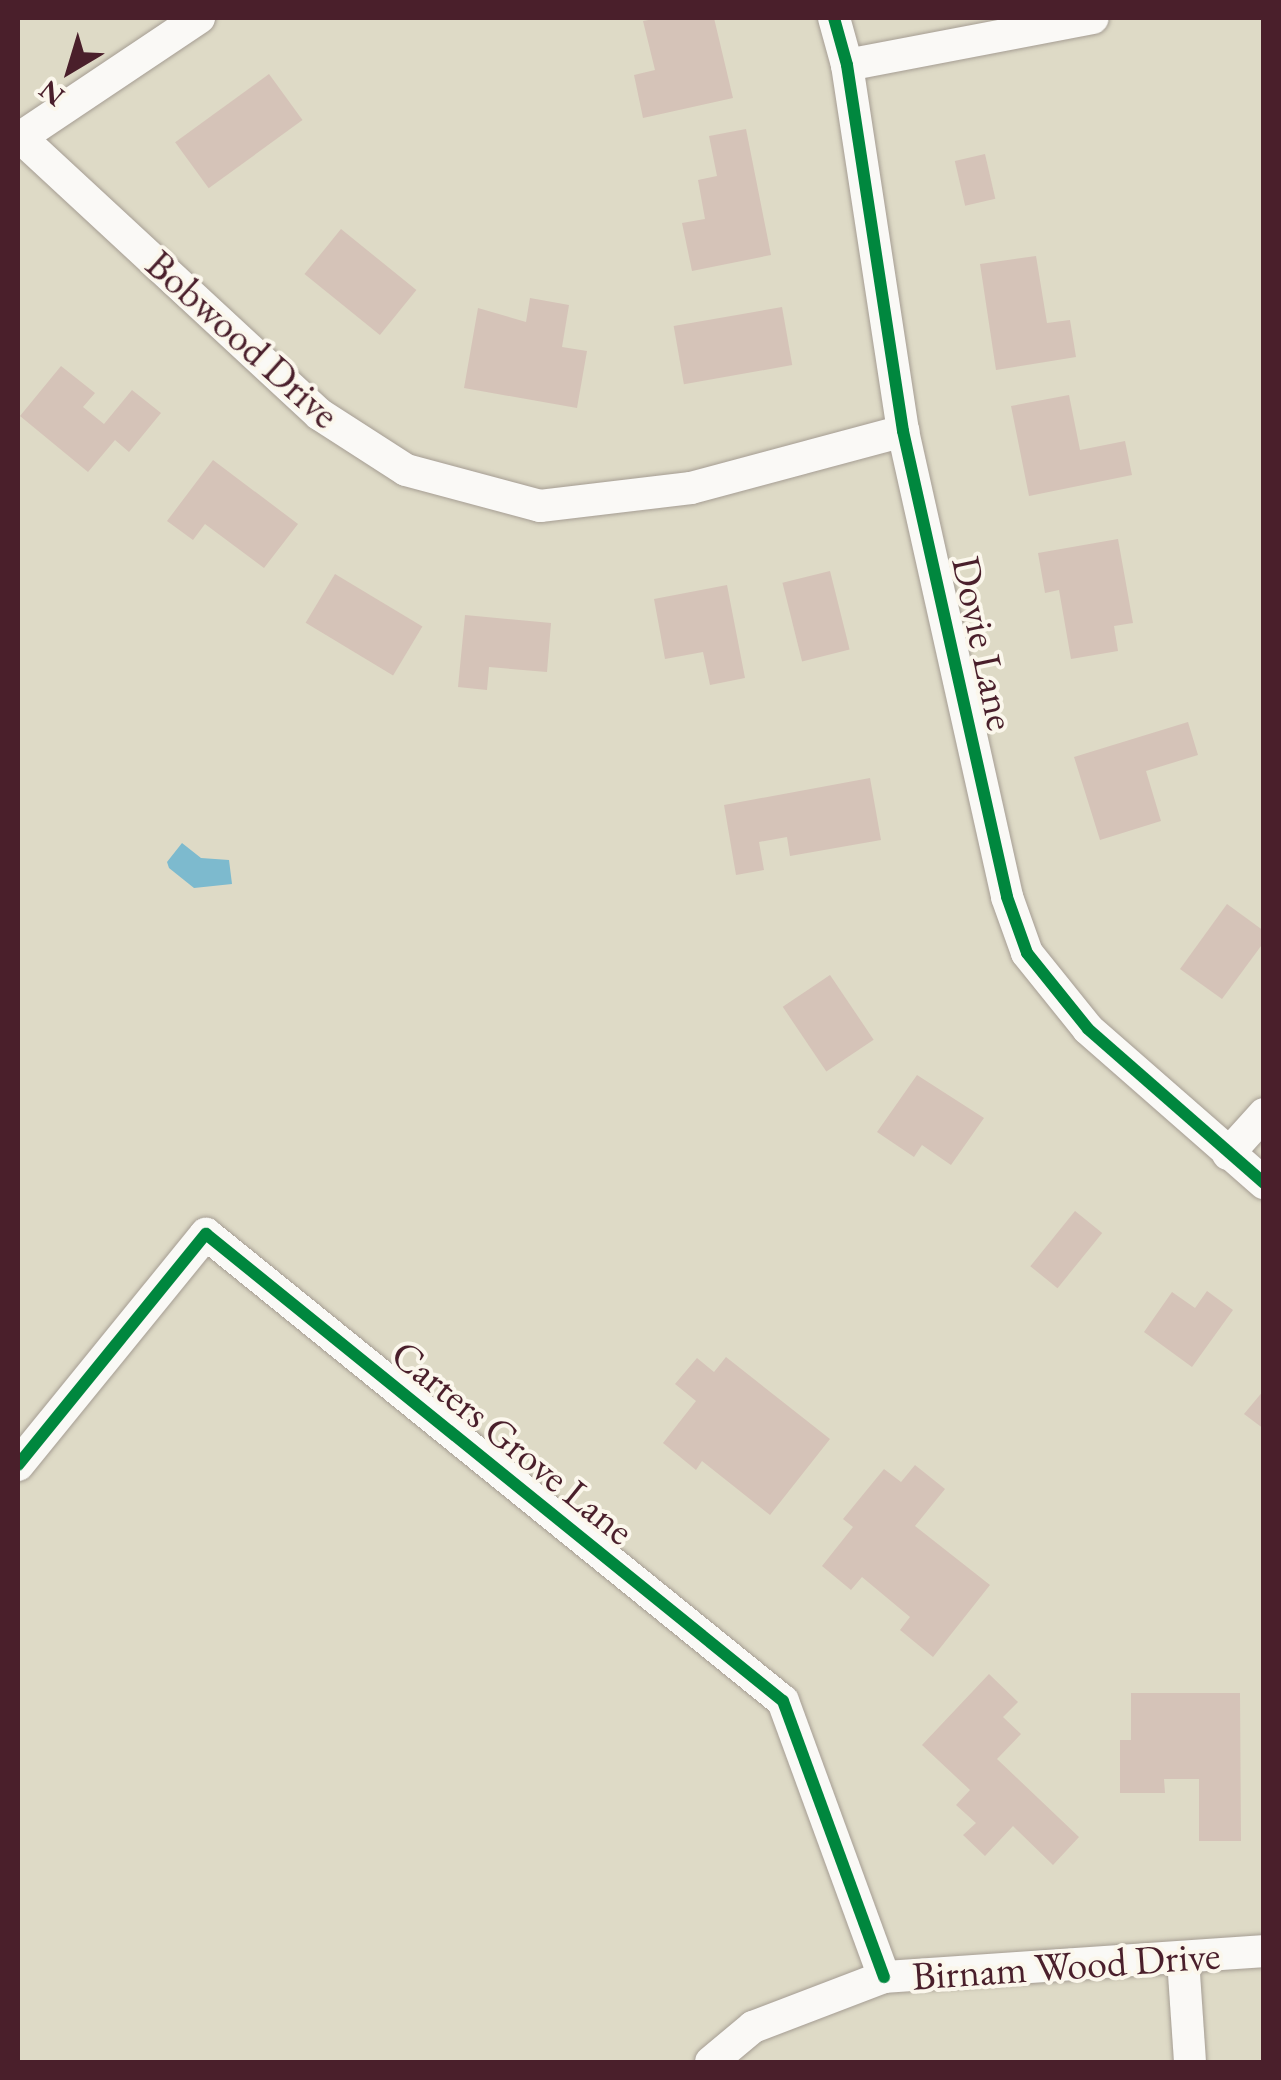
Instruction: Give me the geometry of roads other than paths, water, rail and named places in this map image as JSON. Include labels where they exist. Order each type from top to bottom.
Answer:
[{"type":"street","points":[[19,138],[199,18]]},
{"type":"street","name":"Dovie Lane","points":[[834,18],[848,65],[904,431],[1007,898],[1027,953],[1088,1029],[1264,1182]]},
{"type":"street","points":[[848,65],[1093,18]]},
{"type":"street","name":"Bobwood Drive","points":[[19,138],[319,414],[406,470],[540,506],[691,488],[904,431]]},
{"type":"street","points":[[1228,1154],[1264,1114]]},
{"type":"street","name":"Carters Grove Lane","points":[[18,1465],[206,1234],[783,1701],[884,1978]]},
{"type":"street","name":"Birnam Wood Drive","points":[[711,2062],[753,2028],[884,1978],[1264,1951]]},
{"type":"street","points":[[1183,1959],[1190,2062]]},
{"type":"water","points":[[182,843],[201,858],[229,860],[232,884],[194,888],[169,868],[167,862]]}]
